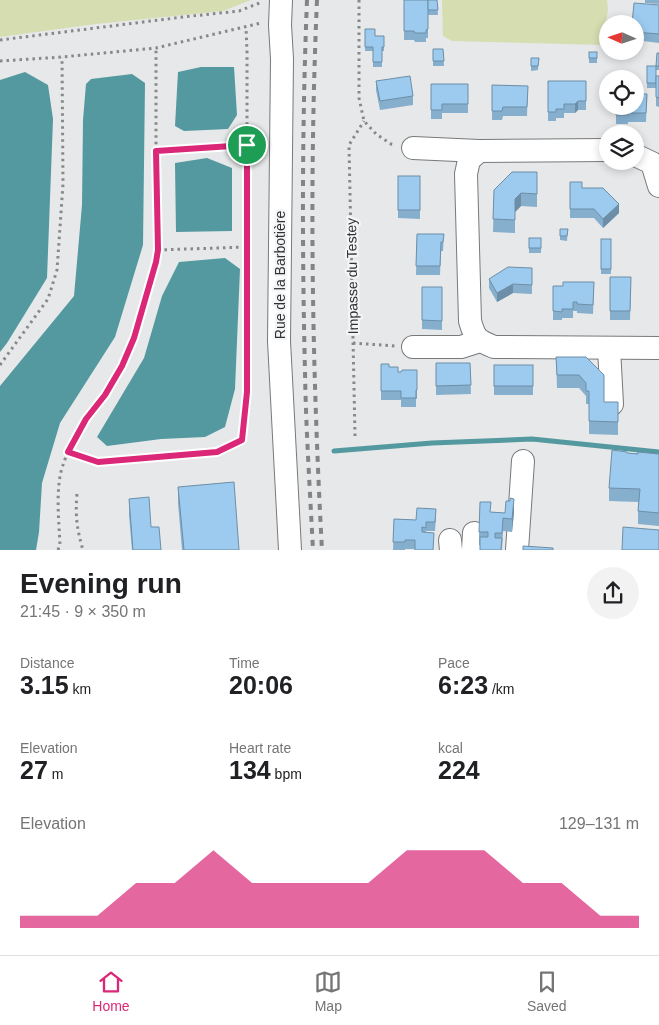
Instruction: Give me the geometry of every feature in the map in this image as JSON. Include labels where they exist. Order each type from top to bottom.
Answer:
[{"type":"street","name":"Rue de la Barbotière","points":[[274,6],[282,59],[279,341],[290,550]]},
{"type":"street","points":[[413,148],[479,151],[599,150]]},
{"type":"street","points":[[479,151],[469,160],[466,174],[470,321],[473,332],[480,341],[494,347],[659,348]]},
{"type":"street","points":[[644,159],[652,163],[659,186]]},
{"type":"street","points":[[414,347],[461,348],[480,341]]},
{"type":"street","points":[[609,348],[612,404]]},
{"type":"street","points":[[517,550],[523,461]]},
{"type":"path","points":[[359,0],[359,98],[364,121],[376,134],[391,144],[413,148]]},
{"type":"path","points":[[0,61],[156,48],[246,27],[274,6]]},
{"type":"path","points":[[0,40],[274,6]]},
{"type":"path","points":[[68,452],[98,462],[217,452],[242,440],[247,392],[246,27]]},
{"type":"path","points":[[58,550],[60,545],[59,488],[62,466],[86,419],[105,395],[122,366],[134,338],[156,262],[158,250],[156,48]]},
{"type":"path","points":[[0,366],[48,299],[57,270],[63,184],[62,57]]},
{"type":"path","name":"Impasse du Testey","points":[[355,436],[349,145],[364,121]]},
{"type":"path","points":[[156,151],[247,145]]},
{"type":"path","points":[[158,250],[247,247]]},
{"type":"path","points":[[353,343],[414,347]]},
{"type":"path","points":[[77,494],[75,510],[77,532],[82,550]]},
{"type":"green space","points":[[0,0],[251,0],[223,11],[96,24],[0,37]]},
{"type":"green space","points":[[442,0],[607,0],[607,15],[599,15],[599,45],[452,41],[443,36]]},
{"type":"water","points":[[201,67],[234,67],[237,115],[228,129],[184,131],[175,126],[178,72]]},
{"type":"water","points":[[25,72],[48,85],[53,119],[47,278],[0,352],[0,80]]},
{"type":"water","points":[[132,74],[145,83],[143,245],[115,337],[60,423],[42,483],[36,550],[0,550],[0,386],[74,296],[82,205],[83,120],[86,84],[91,79]]},
{"type":"water","points":[[207,158],[232,168],[232,231],[176,232],[175,163]]},
{"type":"water","points":[[225,258],[240,269],[235,389],[225,427],[205,437],[161,439],[107,446],[97,437],[144,358],[162,296],[179,262]]},
{"type":"building","points":[[404,0],[428,0],[428,29],[426,33],[404,31]]},
{"type":"building","points":[[428,0],[437,0],[438,10],[428,10]]},
{"type":"building","points":[[634,3],[659,5],[659,34],[644,33],[644,15],[633,15]]},
{"type":"building","points":[[365,29],[375,29],[375,36],[384,36],[382,62],[373,62],[373,47],[365,47]]},
{"type":"building","points":[[433,49],[443,49],[444,61],[433,61]]},
{"type":"building","points":[[589,52],[597,52],[597,58],[589,58]]},
{"type":"building","points":[[657,53],[659,53],[659,66],[656,66]]},
{"type":"building","points":[[531,58],[539,58],[538,66],[531,66]]},
{"type":"building","points":[[647,66],[656,66],[656,83],[647,83]]},
{"type":"building","points":[[410,76],[413,96],[380,101],[376,81]]},
{"type":"building","points":[[656,76],[659,76],[659,98],[656,97]]},
{"type":"building","points":[[548,81],[586,81],[586,101],[564,104],[564,109],[548,112]]},
{"type":"building","points":[[431,84],[468,84],[468,104],[442,104],[442,110],[431,110]]},
{"type":"building","points":[[492,85],[528,86],[527,107],[503,107],[502,111],[492,111]]},
{"type":"building","points":[[644,94],[647,94],[646,113],[644,113]]},
{"type":"building","points":[[512,172],[537,172],[537,194],[521,193],[515,199],[515,220],[493,219],[494,190]]},
{"type":"building","points":[[398,176],[420,176],[420,210],[398,210]]},
{"type":"building","points":[[570,182],[582,182],[582,188],[603,188],[619,204],[603,219],[594,209],[570,209]]},
{"type":"building","points":[[560,229],[568,229],[567,236],[560,236]]},
{"type":"building","points":[[417,234],[444,234],[443,242],[441,242],[440,266],[416,266]]},
{"type":"building","points":[[529,238],[541,238],[541,248],[529,248]]},
{"type":"building","points":[[601,239],[611,239],[611,269],[601,269]]},
{"type":"building","points":[[508,267],[532,268],[532,285],[513,284],[497,293],[489,279]]},
{"type":"building","points":[[610,277],[631,277],[630,311],[610,311]]},
{"type":"building","points":[[563,282],[594,282],[593,305],[573,302],[573,309],[562,309],[562,312],[553,311],[553,286],[563,286]]},
{"type":"building","points":[[422,287],[442,287],[442,321],[422,320]]},
{"type":"building","points":[[556,357],[586,357],[604,375],[604,402],[618,402],[618,422],[589,421],[589,391],[586,391],[586,383],[579,375],[557,375]]},
{"type":"building","points":[[436,363],[470,363],[471,385],[436,386]]},
{"type":"building","points":[[381,364],[389,364],[389,367],[398,367],[398,372],[402,370],[417,370],[416,398],[401,398],[401,391],[381,391]]},
{"type":"building","points":[[494,365],[533,365],[533,386],[494,386]]},
{"type":"building","points":[[612,450],[638,454],[638,452],[659,454],[659,513],[638,511],[640,489],[609,488]]},
{"type":"building","points":[[234,482],[239,550],[184,550],[178,487]]},
{"type":"building","points":[[149,497],[151,527],[159,527],[161,550],[133,550],[129,499]]},
{"type":"building","points":[[510,498],[514,499],[512,519],[503,518],[502,533],[495,533],[495,538],[502,538],[501,550],[480,550],[480,537],[488,537],[488,532],[479,532],[480,502],[491,502],[490,512],[505,513],[506,501],[510,501]]},
{"type":"building","points":[[417,508],[436,509],[435,522],[426,522],[426,528],[422,527],[422,532],[434,533],[433,550],[415,550],[415,540],[393,542],[394,519],[416,520]]},
{"type":"building","points":[[623,527],[659,530],[659,550],[622,550]]},
{"type":"building","points":[[523,546],[553,548],[553,550],[523,550]]},
{"type":"waterway","points":[[334,451],[432,443],[532,439],[659,452]]},
{"type":"railway","points":[[307,0],[303,140],[303,279],[306,416],[313,550]]},
{"type":"railway","points":[[317,0],[312,206],[316,413],[322,550]]},
{"type":"route","points":[[247,145],[247,392],[242,440],[217,452],[98,462],[68,452],[86,419],[105,395],[122,366],[143,310],[158,250],[156,151],[247,145]]}]
